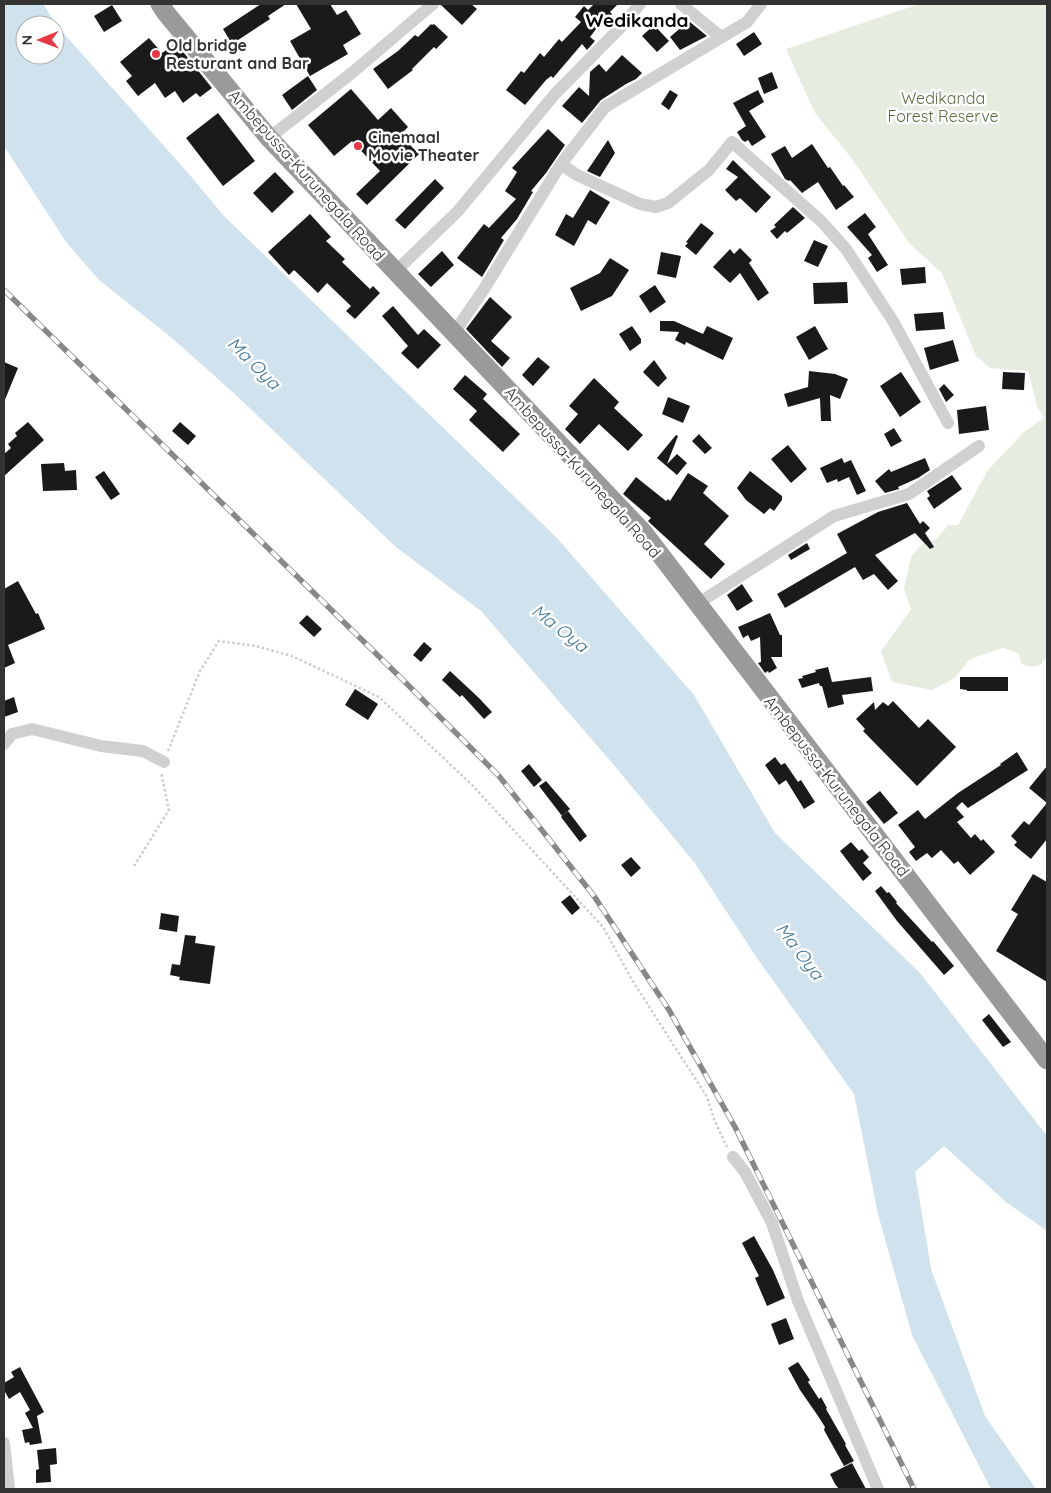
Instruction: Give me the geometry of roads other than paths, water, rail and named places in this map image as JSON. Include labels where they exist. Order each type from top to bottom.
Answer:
[{"type":"highway","name":"Ambepussa-Kurunegala Road","points":[[160,4],[270,138],[643,532],[1047,1060]]},
{"type":"street","points":[[270,138],[353,72],[433,4]]},
{"type":"street","points":[[396,271],[458,211],[555,94],[620,28],[640,4]]},
{"type":"street","points":[[681,4],[721,37]]},
{"type":"street","points":[[454,333],[484,289],[561,164],[605,107],[747,22],[761,4]]},
{"type":"street","points":[[561,164],[577,175],[640,204],[656,207],[668,202],[709,170],[732,142],[821,221],[846,249],[892,322],[948,422]]},
{"type":"street","points":[[697,604],[834,516],[909,494],[979,446]]},
{"type":"street","points":[[4,744],[12,734],[32,730],[101,746],[143,751],[164,762]]},
{"type":"street","points":[[733,1157],[745,1172],[772,1223],[798,1301],[878,1489]]},
{"type":"street","points":[[4,1443],[9,1489]]},
{"type":"water","name":"Ma Oya","points":[[4,4],[43,4],[50,15],[15,15],[15,65],[65,65],[65,35],[224,216],[557,538],[694,695],[775,833],[920,973],[1047,1136],[1047,1231],[1006,1202],[944,1146],[915,1172],[931,1269],[985,1416],[1036,1489],[991,1489],[912,1335],[878,1214],[854,1094],[757,958],[694,862],[613,764],[481,611],[396,547],[237,396],[172,338],[99,280],[66,242],[4,146]]},
{"type":"railway","points":[[4,290],[499,776],[594,896],[669,1010],[735,1127],[914,1489]]},
{"type":"place","name":"Old bridge Resturant and Bar","points":[[156,54]]},
{"type":"place","name":"Cinemaal Movie Theater","points":[[358,146]]},
{"type":"district","name":"Wedikanda","points":[[637,20]]},
{"type":"park label","name":"Wedikanda Forest Reserve","points":[[943,107]]}]
